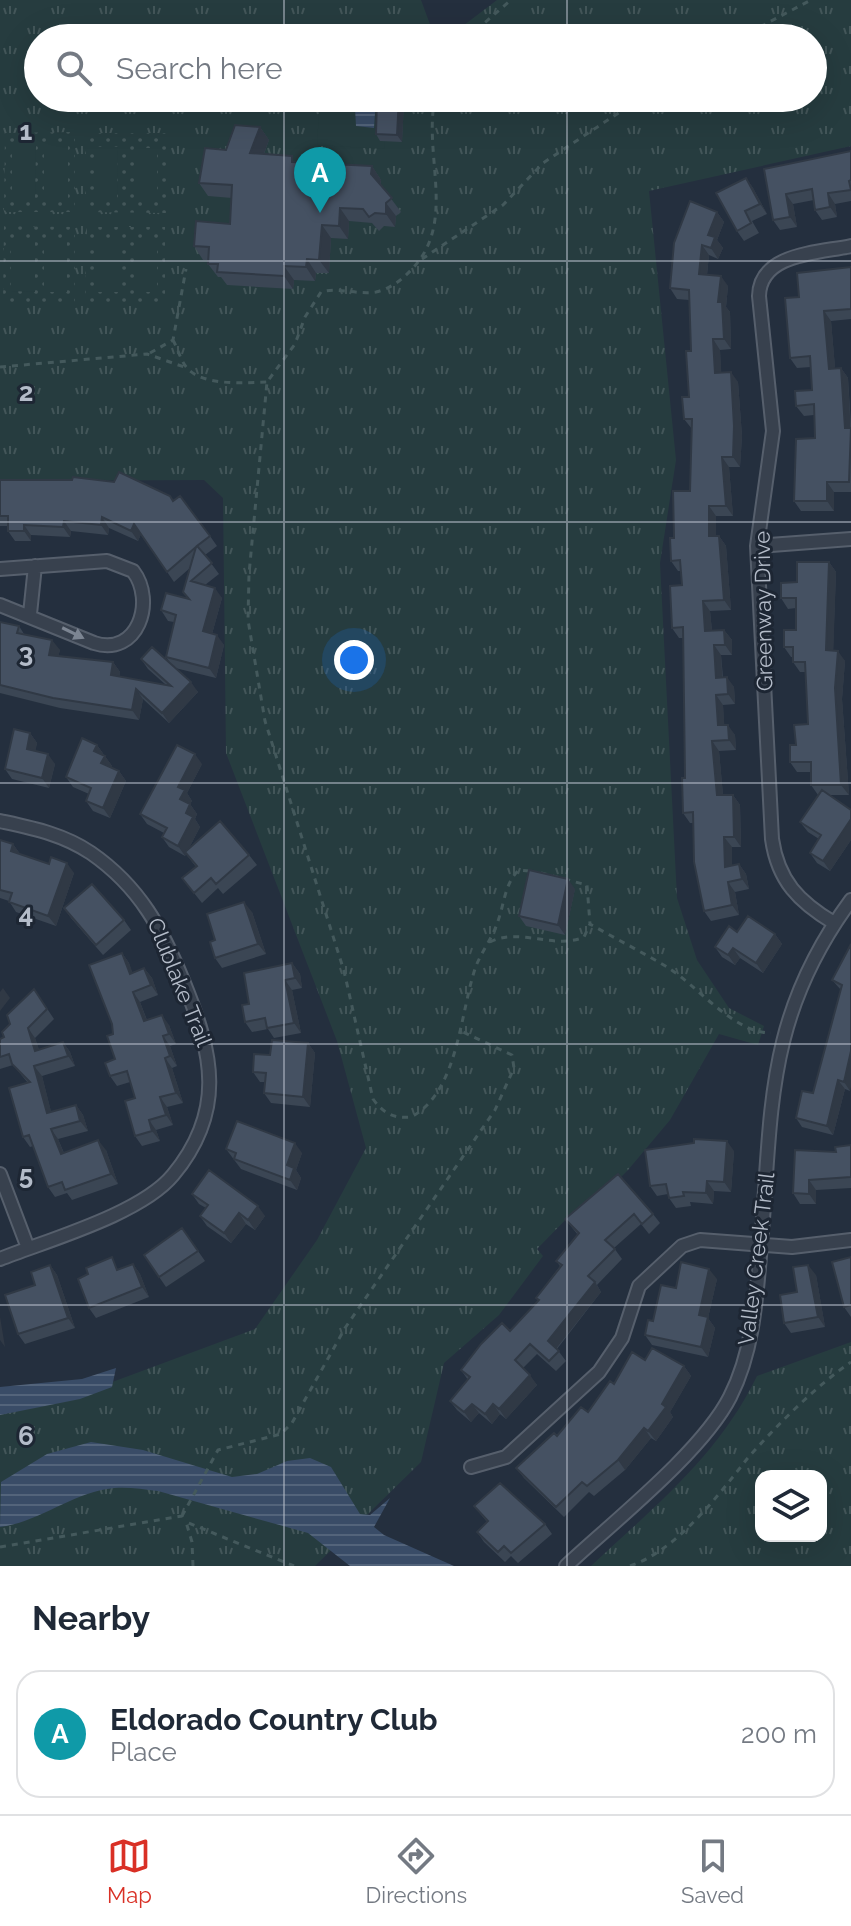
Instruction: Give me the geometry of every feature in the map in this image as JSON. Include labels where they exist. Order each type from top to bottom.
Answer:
[{"type":"street","name":"Greenway Drive","points":[[834,923],[795,896],[780,872],[773,850],[757,546],[773,444],[759,305],[763,274],[780,262],[851,246]]},
{"type":"street","points":[[757,546],[851,539]]},
{"type":"street","points":[[0,569],[107,561],[128,566],[141,583],[142,615],[133,634],[110,646],[94,643],[30,614],[0,605]]},
{"type":"street","points":[[30,614],[35,566]]},
{"type":"street","name":"Clublake Trail","points":[[0,821],[40,829],[79,845],[118,874],[143,899],[166,937],[203,1030],[211,1068],[202,1126],[189,1152],[163,1187],[126,1209],[0,1259]]},
{"type":"street","name":"Valley Creek Trail","points":[[566,1566],[673,1466],[723,1410],[744,1362],[761,1245],[773,1089],[783,1033],[799,987],[834,923],[851,900]]},
{"type":"street","points":[[0,1174],[28,1248]]},
{"type":"street","points":[[471,1467],[506,1457],[599,1372],[622,1338],[639,1286],[673,1251],[700,1240],[792,1247],[851,1240]]},
{"type":"path","points":[[483,24],[511,0]]},
{"type":"path","points":[[766,24],[811,0]]},
{"type":"path","points":[[435,112],[434,234],[430,247],[402,279],[378,291],[321,292],[305,317],[295,344],[267,382],[247,594],[255,676],[282,781],[344,971],[373,1099],[380,1109],[403,1118],[420,1112],[436,1094],[454,1044],[463,1032],[477,965],[490,942],[511,877],[519,870],[549,874],[587,885],[590,924],[584,937],[574,942],[508,937],[490,942]]},
{"type":"path","points":[[419,262],[503,205],[552,156],[620,112]]},
{"type":"path","points":[[186,269],[173,340],[187,368]]},
{"type":"path","points":[[0,367],[147,354],[173,340]]},
{"type":"path","points":[[147,354],[213,379],[267,382]]},
{"type":"path","points":[[590,924],[671,969],[724,1013],[766,1033],[783,1033]]},
{"type":"path","points":[[182,1516],[218,1450],[281,1434],[292,1423],[345,1328],[501,1099],[514,1068],[512,1055],[463,1032]]},
{"type":"path","points":[[630,1566],[649,1558],[685,1527],[813,1393],[851,1362]]},
{"type":"path","points":[[182,1516],[192,1542],[193,1566]]},
{"type":"path","points":[[0,1547],[182,1516]]},
{"type":"path","points":[[186,1522],[294,1566]]},
{"type":"green space","points":[[0,0],[421,0],[430,24],[24,24],[24,112],[827,112],[827,24],[465,24],[497,0],[851,0],[851,146],[649,191],[676,460],[660,563],[677,898],[697,960],[729,1008],[764,1026],[758,1045],[719,1034],[670,1120],[596,1202],[576,1209],[537,1249],[543,1256],[499,1315],[444,1363],[421,1462],[315,1566],[0,1566],[0,1394],[107,1384],[255,1329],[317,1240],[366,1148],[337,1041],[226,753],[223,498],[204,480],[0,481]]},
{"type":"green space","points":[[319,112],[386,112],[384,149],[317,145]]},
{"type":"green space","points":[[75,132],[75,212],[4,212],[5,133]]},
{"type":"green space","points":[[86,133],[166,133],[166,213],[86,212]]},
{"type":"green space","points":[[12,146],[36,146],[35,198],[12,198]]},
{"type":"green space","points":[[44,146],[68,146],[68,198],[44,198]]},
{"type":"green space","points":[[94,147],[118,147],[117,198],[94,198]]},
{"type":"green space","points":[[134,148],[157,148],[157,199],[134,199]]},
{"type":"green space","points":[[4,226],[75,227],[75,306],[3,306]]},
{"type":"green space","points":[[87,227],[165,227],[165,306],[85,306]]},
{"type":"green space","points":[[11,240],[35,240],[35,292],[11,291]]},
{"type":"green space","points":[[44,240],[67,240],[67,292],[44,292]]},
{"type":"green space","points":[[94,241],[118,241],[118,292],[94,292]]},
{"type":"green space","points":[[134,241],[157,241],[157,292],[134,292]]},
{"type":"green space","points":[[851,1342],[851,1566],[591,1566],[683,1478],[724,1431],[757,1376]]},
{"type":"water","points":[[355,112],[375,112],[374,128],[356,126]]},
{"type":"water","points":[[116,1368],[112,1387],[80,1399],[0,1415],[0,1387],[82,1379]]},
{"type":"water","points":[[91,1442],[143,1450],[232,1477],[257,1474],[287,1461],[310,1458],[331,1467],[360,1514],[370,1515],[390,1498],[374,1527],[384,1535],[454,1566],[350,1566],[308,1533],[158,1491],[132,1488],[93,1492],[28,1520],[0,1527],[1,1482],[47,1454]]},
{"type":"building","points":[[377,112],[398,112],[397,135],[376,134]]},
{"type":"building","points":[[235,125],[260,127],[250,153],[292,156],[292,162],[372,166],[371,174],[392,198],[386,203],[386,214],[375,213],[369,217],[363,209],[340,208],[339,226],[322,225],[319,260],[307,259],[306,267],[284,266],[284,276],[217,272],[218,264],[208,264],[209,247],[194,246],[196,221],[230,224],[232,185],[199,183],[205,148],[226,150]]},
{"type":"building","points":[[851,151],[851,190],[828,193],[830,207],[815,210],[812,189],[786,194],[790,217],[773,220],[764,169]]},
{"type":"building","points":[[746,178],[760,204],[745,211],[751,223],[737,231],[716,193]]},
{"type":"building","points":[[690,201],[717,212],[708,235],[715,237],[711,248],[702,245],[699,274],[721,276],[718,302],[722,302],[724,339],[713,339],[715,373],[731,372],[734,426],[733,457],[722,457],[726,506],[709,506],[709,536],[719,536],[724,600],[703,601],[705,631],[724,630],[725,645],[714,645],[716,678],[727,677],[728,694],[716,695],[718,725],[728,725],[729,740],[712,741],[717,795],[733,795],[734,837],[724,837],[725,867],[739,864],[742,879],[728,882],[732,905],[704,911],[694,862],[693,812],[683,813],[683,627],[672,628],[670,586],[682,585],[680,560],[671,561],[670,538],[674,538],[673,491],[690,491],[692,419],[684,419],[682,397],[689,397],[686,351],[691,351],[689,290],[670,288],[674,243]]},
{"type":"building","points":[[851,267],[851,309],[824,311],[829,369],[841,368],[845,428],[851,428],[849,482],[827,482],[827,501],[794,501],[796,439],[815,438],[814,404],[796,406],[795,391],[812,390],[810,356],[790,358],[785,298],[799,297],[797,273]]},
{"type":"building","points":[[119,472],[170,496],[173,501],[180,496],[210,536],[197,546],[212,563],[191,581],[215,588],[203,631],[217,635],[209,668],[166,657],[176,615],[161,610],[166,593],[189,599],[183,592],[196,547],[167,572],[134,524],[131,531],[102,517],[101,525],[64,521],[63,527],[24,525],[24,531],[8,531],[8,516],[0,516],[0,480],[72,480],[73,477],[114,482]]},
{"type":"building","points":[[797,562],[829,562],[826,650],[838,651],[835,688],[841,785],[811,785],[811,762],[790,762],[790,745],[796,745],[794,725],[808,724],[805,662],[793,662],[793,647],[784,647],[784,630],[796,630],[796,598],[781,598],[781,583],[797,582]]},
{"type":"building","points":[[0,622],[19,626],[17,633],[52,640],[49,655],[113,662],[111,675],[171,686],[141,659],[152,647],[191,682],[162,713],[136,689],[132,710],[53,698],[0,685]]},
{"type":"building","points":[[14,729],[30,733],[27,749],[48,754],[42,778],[5,769]]},
{"type":"building","points":[[82,738],[97,745],[94,751],[105,756],[101,763],[119,771],[103,808],[86,801],[91,788],[66,777]]},
{"type":"building","points":[[177,745],[195,754],[178,787],[185,790],[180,799],[190,804],[186,813],[193,817],[178,846],[162,837],[167,828],[140,814]]},
{"type":"building","points":[[822,790],[851,810],[851,819],[823,861],[810,853],[821,835],[800,822]]},
{"type":"building","points":[[220,821],[249,855],[216,884],[211,878],[194,893],[182,878],[197,866],[185,852]]},
{"type":"building","points":[[0,840],[13,844],[11,851],[49,864],[51,857],[67,863],[48,916],[9,902],[12,893],[0,890]]},
{"type":"building","points":[[529,870],[568,879],[558,925],[519,916]]},
{"type":"building","points":[[92,884],[124,920],[96,945],[64,908]]},
{"type":"building","points":[[244,902],[258,944],[215,958],[210,942],[215,940],[207,914]]},
{"type":"building","points":[[748,916],[775,934],[756,963],[733,948],[728,955],[715,947],[729,926],[737,932]]},
{"type":"building","points":[[851,944],[851,1051],[844,1082],[838,1080],[827,1126],[796,1118],[802,1091],[813,1093],[842,985],[832,980]]},
{"type":"building","points":[[122,953],[130,974],[144,968],[151,985],[133,992],[144,1021],[162,1015],[169,1034],[163,1036],[170,1056],[165,1058],[176,1093],[160,1097],[166,1115],[149,1120],[152,1131],[135,1136],[125,1101],[135,1098],[127,1071],[110,1076],[105,1063],[115,1059],[107,1036],[113,1034],[112,1024],[89,965]]},
{"type":"building","points":[[292,963],[295,978],[285,980],[294,1023],[267,1028],[265,1018],[245,1022],[242,1005],[249,1004],[244,973]]},
{"type":"building","points":[[34,989],[47,1009],[28,1028],[35,1051],[63,1042],[68,1056],[34,1066],[47,1113],[76,1105],[80,1121],[51,1129],[61,1154],[98,1140],[111,1174],[65,1190],[62,1182],[48,1187],[29,1135],[23,1137],[9,1088],[30,1082],[12,1064],[9,1054],[0,1057],[2,1032],[10,1024],[7,1015]]},
{"type":"building","points":[[272,1040],[308,1043],[303,1097],[264,1093],[266,1073],[253,1072],[254,1054],[270,1055]]},
{"type":"building","points":[[237,1121],[295,1143],[287,1165],[294,1168],[290,1180],[234,1159],[236,1153],[226,1149]]},
{"type":"building","points":[[694,1139],[727,1141],[724,1182],[707,1181],[706,1193],[683,1192],[684,1196],[669,1198],[666,1184],[650,1186],[645,1150],[694,1143]]},
{"type":"building","points":[[851,1145],[851,1177],[809,1180],[809,1194],[793,1193],[795,1150],[836,1152],[835,1147]]},
{"type":"building","points":[[209,1170],[258,1206],[248,1220],[239,1213],[224,1233],[200,1216],[208,1205],[192,1194]]},
{"type":"building","points":[[618,1174],[653,1214],[642,1224],[634,1214],[605,1240],[615,1249],[588,1276],[595,1282],[548,1341],[559,1351],[549,1361],[530,1344],[515,1360],[530,1375],[499,1409],[493,1404],[485,1414],[472,1404],[464,1412],[450,1401],[470,1377],[461,1370],[502,1323],[510,1331],[539,1300],[536,1298],[562,1265],[556,1261],[579,1233],[565,1219]]},
{"type":"building","points":[[182,1228],[198,1251],[159,1277],[144,1255]]},
{"type":"building","points":[[112,1257],[117,1270],[133,1264],[142,1287],[89,1308],[78,1279],[88,1274],[86,1268]]},
{"type":"building","points":[[851,1257],[851,1305],[844,1307],[832,1262]]},
{"type":"building","points":[[681,1262],[709,1269],[699,1315],[708,1317],[701,1347],[645,1335],[648,1320],[653,1321],[661,1285],[676,1288]]},
{"type":"building","points":[[50,1265],[68,1318],[18,1334],[5,1295],[35,1285],[31,1272]]},
{"type":"building","points":[[808,1265],[818,1317],[784,1323],[780,1295],[797,1292],[793,1267]]},
{"type":"building","points":[[652,1348],[684,1366],[662,1404],[666,1407],[648,1431],[644,1428],[618,1460],[587,1486],[582,1482],[556,1507],[516,1468],[554,1433],[557,1436],[581,1407],[588,1412],[610,1381],[614,1384],[632,1352],[645,1360]]},
{"type":"building","points":[[500,1483],[545,1524],[511,1553],[504,1546],[498,1552],[477,1532],[488,1521],[474,1506]]},
{"type":"place","name":"Eldorado Country Club","points":[[320,213]]}]
